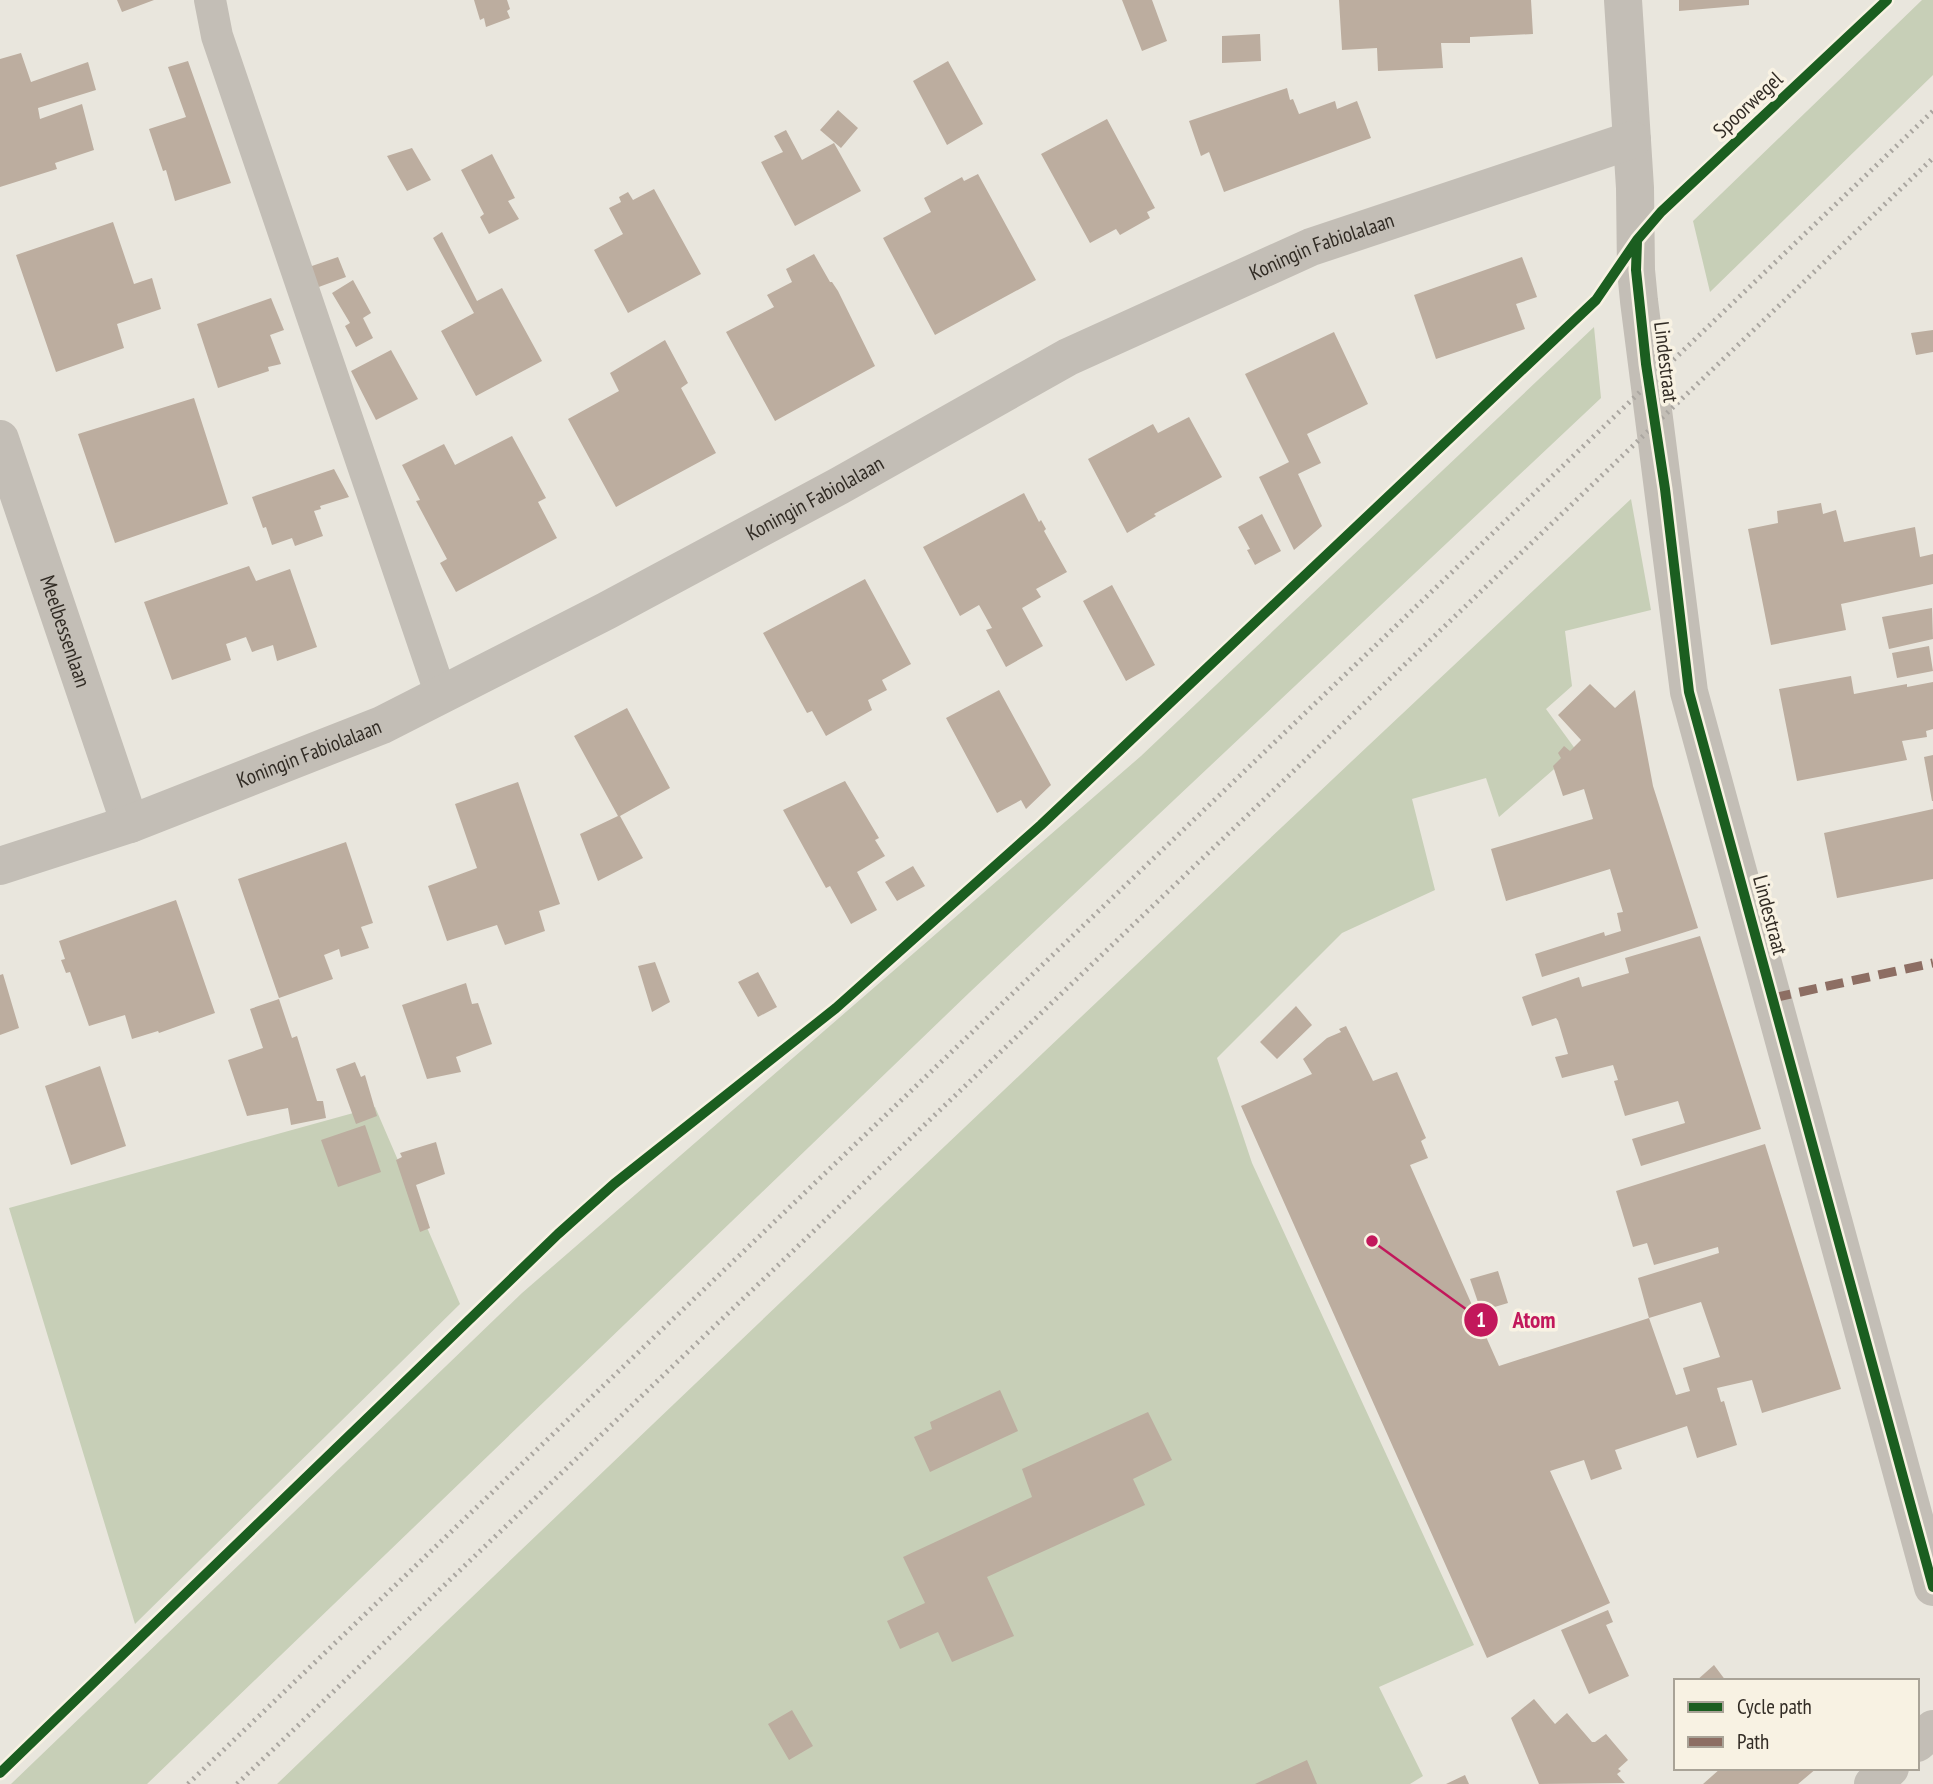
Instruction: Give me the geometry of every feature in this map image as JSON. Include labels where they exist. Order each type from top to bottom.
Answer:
[{"type":"street","name":"Lindestraat","points":[[1623,0],[1640,314],[1689,692],[1933,1587]]},
{"type":"street","name":"Koningin Fabiolalaan","points":[[0,866],[130,824],[382,725],[606,611],[839,486],[1068,357],[1311,247],[1632,140]]},
{"type":"street","name":"Meelbessenlaan","points":[[0,439],[130,824]]},
{"type":"street","points":[[1919,1742],[1933,1729]]},
{"type":"street","points":[[1873,1784],[1888,1770]]},
{"type":"lane","points":[[210,0],[217,36],[441,695]]},
{"type":"green space","points":[[1922,0],[1933,0],[1933,75],[1710,292],[1693,221]]},
{"type":"green space","points":[[1594,327],[1601,398],[970,992],[147,1784],[11,1784],[522,1293],[1141,756]]},
{"type":"green space","points":[[1631,499],[1651,610],[1565,631],[1572,686],[1546,709],[1576,750],[1499,817],[1486,778],[1412,799],[1435,890],[1342,933],[1217,1058],[1252,1163],[1474,1645],[1379,1687],[1423,1776],[1410,1784],[277,1784],[952,1139]]},
{"type":"green space","points":[[375,1107],[460,1304],[135,1624],[9,1208]]},
{"type":"building","points":[[117,0],[154,0],[122,12]]},
{"type":"building","points":[[474,0],[507,0],[510,18],[486,27],[484,18],[480,20]]},
{"type":"building","points":[[1122,0],[1152,0],[1167,41],[1142,51]]},
{"type":"building","points":[[1339,0],[1531,0],[1533,34],[1470,37],[1470,43],[1441,43],[1443,68],[1378,71],[1377,48],[1342,50]]},
{"type":"building","points":[[1679,0],[1749,0],[1749,5],[1679,11]]},
{"type":"building","points":[[1260,34],[1261,61],[1222,63],[1222,36]]},
{"type":"building","points":[[21,53],[31,82],[88,62],[96,90],[38,108],[40,119],[82,104],[94,150],[55,163],[57,169],[0,187],[0,59]]},
{"type":"building","points":[[188,61],[231,183],[175,201],[149,129],[186,117],[168,67]]},
{"type":"building","points":[[948,61],[983,124],[947,145],[913,81]]},
{"type":"building","points":[[1287,88],[1290,100],[1293,99],[1299,114],[1335,101],[1337,109],[1357,101],[1371,138],[1224,192],[1209,152],[1201,156],[1189,121]]},
{"type":"building","points":[[838,110],[858,128],[841,148],[820,130]]},
{"type":"building","points":[[1107,119],[1155,208],[1147,212],[1150,218],[1120,235],[1116,229],[1090,243],[1041,154]]},
{"type":"building","points":[[786,130],[802,160],[834,143],[861,191],[795,226],[761,162],[783,152],[774,136]]},
{"type":"building","points":[[412,148],[431,180],[407,191],[387,156]]},
{"type":"building","points":[[492,154],[515,198],[508,201],[519,219],[489,234],[480,217],[484,214],[461,170]]},
{"type":"building","points":[[978,174],[1036,280],[935,335],[883,238],[931,212],[924,198],[962,177],[964,181]]},
{"type":"building","points":[[654,189],[701,274],[628,313],[594,250],[623,234],[609,208],[621,202],[619,197],[628,192],[633,200]]},
{"type":"building","points":[[113,222],[134,284],[152,278],[161,309],[117,324],[124,348],[56,372],[16,255]]},
{"type":"building","points":[[442,232],[477,301],[502,288],[542,361],[476,396],[441,331],[474,313],[433,238]]},
{"type":"building","points":[[814,254],[838,291],[875,366],[775,421],[726,332],[774,307],[767,295],[792,282],[786,269]]},
{"type":"building","points":[[338,257],[346,277],[316,288],[309,267]]},
{"type":"building","points":[[1522,257],[1537,297],[1516,304],[1525,329],[1436,359],[1414,295]]},
{"type":"building","points":[[353,280],[371,313],[363,318],[373,338],[356,347],[345,326],[350,323],[332,293]]},
{"type":"building","points":[[271,298],[284,330],[270,335],[281,364],[268,367],[269,371],[218,388],[197,324]]},
{"type":"building","points":[[1933,330],[1933,352],[1916,355],[1911,333]]},
{"type":"building","points":[[1334,332],[1368,404],[1307,434],[1321,463],[1298,474],[1322,526],[1294,550],[1259,477],[1289,462],[1245,374]]},
{"type":"building","points":[[665,340],[688,383],[681,388],[716,453],[616,507],[568,419],[619,391],[610,373]]},
{"type":"building","points":[[391,350],[418,399],[376,420],[351,371]]},
{"type":"building","points":[[194,398],[228,504],[115,543],[78,434]]},
{"type":"building","points":[[1189,417],[1222,477],[1154,514],[1156,516],[1127,533],[1088,459],[1153,424],[1158,433]]},
{"type":"building","points":[[512,436],[546,498],[538,502],[557,538],[456,592],[440,563],[447,559],[416,501],[420,500],[402,465],[444,444],[455,465]]},
{"type":"building","points":[[334,469],[349,497],[320,506],[321,509],[314,511],[323,536],[295,546],[292,538],[272,545],[252,497]]},
{"type":"building","points":[[1024,493],[1039,522],[1041,520],[1046,529],[1044,531],[1067,572],[1036,589],[1041,597],[1022,608],[1043,646],[1006,667],[986,630],[992,628],[979,605],[960,616],[923,547]]},
{"type":"building","points":[[1821,503],[1823,514],[1836,510],[1844,542],[1915,527],[1920,557],[1933,554],[1933,584],[1841,604],[1846,630],[1771,645],[1748,529],[1778,523],[1777,511]]},
{"type":"building","points":[[1262,514],[1281,551],[1255,565],[1238,527]]},
{"type":"building","points":[[249,566],[256,581],[290,569],[317,647],[277,661],[273,645],[252,652],[246,637],[226,644],[231,660],[172,680],[144,602]]},
{"type":"building","points":[[865,579],[911,664],[882,680],[887,690],[868,700],[872,710],[826,736],[812,711],[807,713],[763,633]]},
{"type":"building","points":[[1112,585],[1155,665],[1126,681],[1083,601]]},
{"type":"building","points":[[1932,608],[1933,639],[1889,649],[1882,617]]},
{"type":"building","points":[[1929,646],[1933,671],[1897,678],[1892,653]]},
{"type":"building","points":[[1851,676],[1854,694],[1933,682],[1933,729],[1926,731],[1927,737],[1902,741],[1907,760],[1797,781],[1779,689]]},
{"type":"building","points":[[1590,684],[1615,708],[1635,690],[1653,786],[1698,928],[1542,977],[1535,954],[1604,932],[1605,936],[1621,931],[1617,913],[1623,912],[1610,869],[1506,901],[1491,849],[1593,819],[1584,789],[1563,796],[1553,766],[1561,758],[1558,753],[1564,746],[1570,751],[1581,740],[1558,715]]},
{"type":"building","points":[[999,690],[1051,785],[1026,809],[1021,800],[997,813],[946,718]]},
{"type":"building","points":[[627,708],[670,788],[620,816],[643,858],[598,881],[580,834],[618,816],[574,736]]},
{"type":"building","points":[[1933,755],[1933,801],[1932,801],[1924,757]]},
{"type":"building","points":[[845,781],[879,838],[875,840],[885,856],[857,872],[877,910],[851,924],[830,886],[826,888],[783,810]]},
{"type":"building","points":[[518,782],[560,904],[539,911],[545,931],[505,945],[497,925],[447,941],[428,886],[477,868],[455,804]]},
{"type":"building","points":[[1933,809],[1933,879],[1837,898],[1824,833]]},
{"type":"building","points":[[346,842],[373,923],[361,927],[369,948],[341,957],[339,949],[324,955],[333,979],[279,998],[238,879]]},
{"type":"building","points":[[913,866],[925,886],[897,901],[885,882]]},
{"type":"building","points":[[176,900],[215,1013],[159,1033],[158,1031],[132,1039],[125,1015],[89,1026],[70,972],[66,973],[61,960],[65,959],[59,941]]},
{"type":"building","points":[[1700,936],[1761,1129],[1641,1166],[1632,1139],[1685,1123],[1678,1101],[1625,1116],[1614,1081],[1618,1080],[1613,1065],[1562,1078],[1555,1057],[1568,1054],[1558,1021],[1556,1018],[1532,1026],[1522,997],[1579,977],[1582,987],[1629,973],[1625,958]]},
{"type":"building","points":[[655,962],[670,1002],[652,1012],[638,966]]},
{"type":"building","points":[[758,972],[777,1007],[758,1017],[738,982]]},
{"type":"building","points":[[3,974],[19,1028],[0,1035],[0,975]]},
{"type":"building","points":[[466,983],[472,1004],[478,1003],[492,1044],[456,1057],[461,1072],[427,1079],[402,1005]]},
{"type":"building","points":[[279,999],[292,1038],[297,1036],[317,1101],[323,1101],[326,1118],[291,1125],[288,1108],[247,1116],[228,1060],[263,1048],[250,1009]]},
{"type":"building","points":[[1296,1006],[1312,1025],[1277,1059],[1260,1042]]},
{"type":"building","points":[[1346,1026],[1373,1081],[1397,1072],[1426,1138],[1421,1141],[1428,1158],[1410,1165],[1499,1366],[1649,1318],[1638,1278],[1719,1253],[1718,1247],[1654,1265],[1647,1243],[1633,1247],[1616,1191],[1765,1144],[1841,1389],[1762,1413],[1752,1380],[1717,1388],[1721,1402],[1724,1401],[1737,1445],[1697,1458],[1687,1426],[1615,1450],[1622,1469],[1591,1480],[1584,1460],[1550,1471],[1610,1603],[1487,1658],[1241,1106],[1312,1074],[1303,1059]],"holes":[[[1701,1302],[1720,1357],[1683,1368],[1690,1391],[1676,1395],[1649,1318]]]},
{"type":"building","points":[[355,1062],[361,1077],[365,1075],[377,1116],[356,1124],[336,1069]]},
{"type":"building","points":[[100,1066],[126,1146],[71,1165],[45,1086]]},
{"type":"building","points":[[365,1125],[381,1172],[338,1187],[321,1140]]},
{"type":"building","points":[[436,1142],[445,1174],[416,1185],[430,1228],[420,1232],[396,1160],[402,1157],[400,1153]]},
{"type":"building","points":[[1498,1271],[1508,1303],[1481,1311],[1470,1279]]},
{"type":"building","points":[[1000,1390],[1018,1431],[930,1472],[914,1437],[932,1429],[930,1422]]},
{"type":"building","points":[[1148,1412],[1172,1460],[1133,1479],[1145,1505],[987,1577],[1014,1636],[952,1662],[938,1632],[900,1649],[887,1621],[925,1603],[903,1557],[1032,1497],[1022,1469]]},
{"type":"building","points":[[1608,1610],[1613,1622],[1606,1625],[1629,1676],[1589,1694],[1561,1630]]},
{"type":"building","points":[[1714,1665],[1724,1679],[1698,1679]]},
{"type":"building","points":[[1534,1699],[1555,1724],[1567,1713],[1592,1742],[1606,1734],[1628,1760],[1618,1769],[1621,1771],[1617,1774],[1625,1783],[1539,1784],[1511,1718]]},
{"type":"building","points":[[792,1710],[813,1746],[789,1760],[768,1724]]},
{"type":"building","points":[[1307,1760],[1317,1784],[1255,1784]]},
{"type":"building","points":[[1719,1770],[1815,1770],[1798,1784],[1703,1784]]},
{"type":"building","points":[[1465,1775],[1469,1784],[1446,1784]]},
{"type":"railway","points":[[188,1784],[1933,111]]},
{"type":"railway","points":[[237,1784],[1933,158]]},
{"type":"marked path","points":[[1773,998],[1933,963]]},
{"type":"cycle path","name":"Spoorwegel","points":[[0,1773],[558,1234],[614,1184],[836,1008],[1041,825],[1596,300],[1637,240],[1661,212],[1887,0]]},
{"type":"cycle path","points":[[1637,241],[1636,270],[1646,364],[1665,489],[1689,692],[1933,1587]]},
{"type":"place","name":"Atom","points":[[1372,1241]]}]
